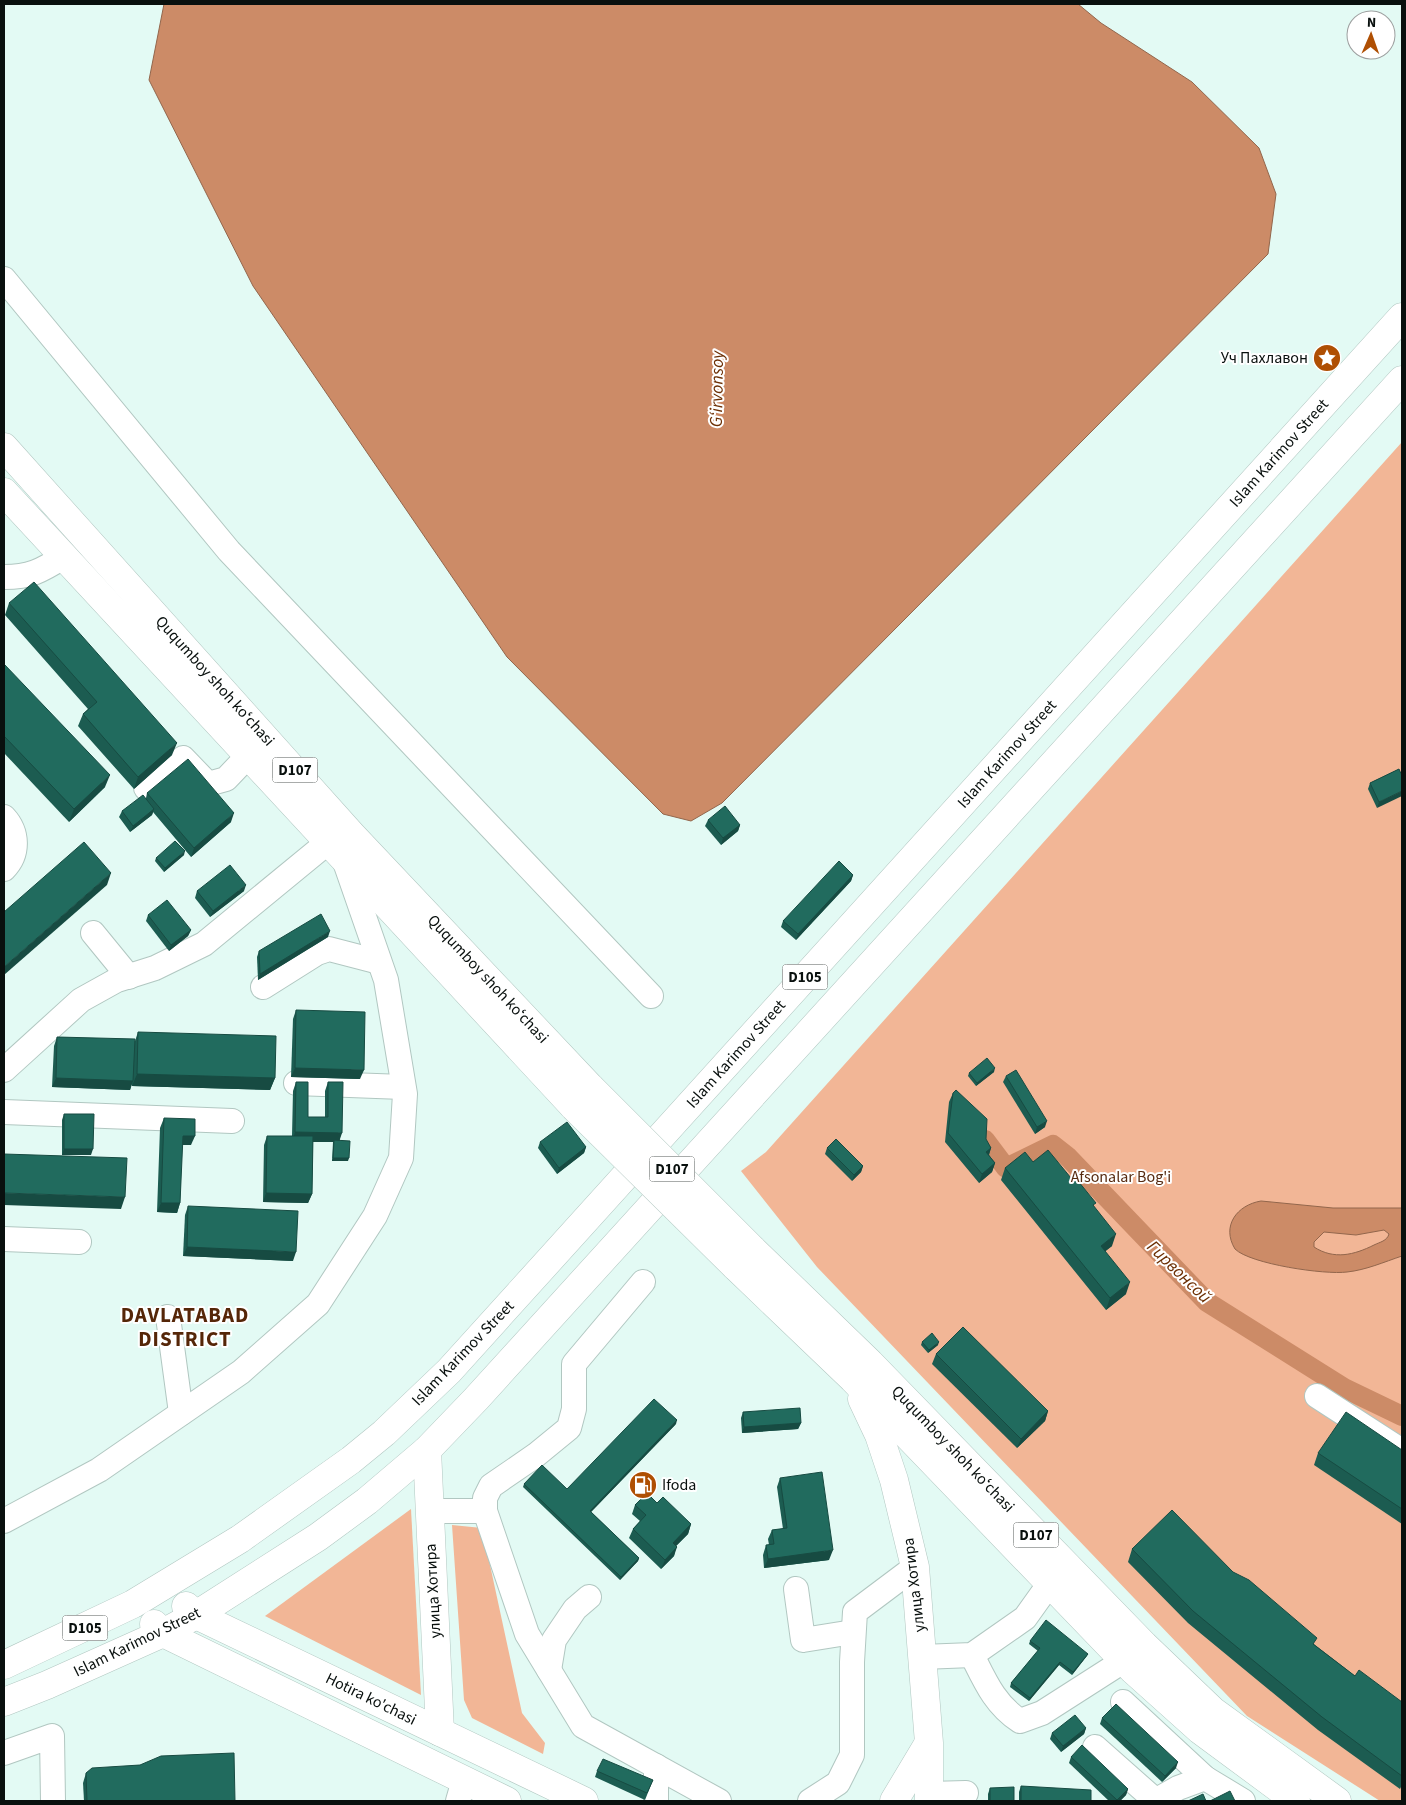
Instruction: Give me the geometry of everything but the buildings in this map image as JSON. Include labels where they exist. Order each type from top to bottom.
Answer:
[{"type":"main road","name":"Islam Karimov Street","points":[[4,1665],[133,1604],[164,1587],[240,1539],[351,1460],[384,1433],[449,1372],[1340,370],[1402,317]]},
{"type":"main road","name":"Islam Karimov Street","points":[[4,1702],[47,1685],[163,1633],[196,1615],[318,1536],[367,1500],[427,1450],[476,1399],[1402,380]]},
{"type":"main road","name":"Ququmboy shoh koʻchasi","points":[[4,447],[351,834],[583,1098]]},
{"type":"main road","name":"Ququmboy shoh koʻchasi","points":[[4,492],[336,853],[583,1098]]},
{"type":"main road","name":"D107","points":[[583,1098],[744,1258]]},
{"type":"main road","name":"Ququmboy shoh koʻchasi","points":[[744,1258],[853,1379],[1125,1662],[1200,1730],[1296,1801]]},
{"type":"main road","name":"Ququmboy shoh koʻchasi","points":[[744,1258],[870,1363],[1144,1645],[1213,1711],[1338,1801]]},
{"type":"main road","name":"улица Хотира","points":[[853,1379],[879,1435],[894,1480],[915,1567],[929,1743],[929,1798]]},
{"type":"main road","name":"улица Хотира","points":[[427,1450],[440,1732]]},
{"type":"main road","name":"Hotira ko'chasi","points":[[164,1587],[196,1615],[584,1801]]},
{"type":"main road","name":"Hotira ko'chasi","points":[[133,1604],[163,1633],[461,1791],[507,1801]]},
{"type":"main road","points":[[894,1801],[929,1743]]},
{"type":"street","points":[[4,279],[229,551],[651,996]]},
{"type":"street","points":[[4,577],[20,577],[40,572],[63,558]]},
{"type":"street","points":[[146,788],[183,758],[208,784],[226,779],[247,757]]},
{"type":"street","points":[[4,817],[16,840],[14,854],[4,869]]},
{"type":"street","points":[[4,1070],[81,1000],[129,976],[155,968],[204,944],[336,853],[386,980],[403,1087],[401,1158],[375,1216],[318,1304],[241,1372],[99,1470],[4,1521]]},
{"type":"street","points":[[93,933],[129,976]]},
{"type":"street","points":[[263,987],[317,953],[329,949],[379,962]]},
{"type":"street","points":[[296,1083],[403,1087]]},
{"type":"street","points":[[4,1112],[232,1121]]},
{"type":"street","points":[[4,1239],[79,1242]]},
{"type":"street","points":[[643,1282],[574,1364],[574,1409],[569,1428],[536,1456],[491,1486],[485,1498],[485,1511],[527,1634],[583,1726],[719,1801]]},
{"type":"street","points":[[168,1318],[181,1413]]},
{"type":"street","points":[[1317,1396],[1402,1450]]},
{"type":"street","points":[[429,1511],[485,1511]]},
{"type":"street","points":[[810,1801],[838,1783],[852,1754],[853,1632],[855,1612],[915,1567]]},
{"type":"street","points":[[922,1657],[965,1657],[972,1654],[1025,1618],[1050,1583]]},
{"type":"street","points":[[796,1589],[803,1640],[853,1632]]},
{"type":"street","points":[[549,1670],[554,1640],[575,1609],[589,1597]]},
{"type":"street","points":[[972,1654],[988,1687],[1005,1712],[1020,1721],[1042,1713],[1117,1665],[1125,1662]]},
{"type":"street","points":[[1123,1702],[1205,1778],[1243,1801]]},
{"type":"street","points":[[4,1753],[52,1736],[53,1801]]},
{"type":"street","points":[[1094,1746],[1155,1801],[1178,1788],[1205,1778]]},
{"type":"street","points":[[656,1766],[656,1801]]},
{"type":"street","points":[[929,1798],[966,1793]]},
{"type":"green space","name":"Afsonalar Bog'i","points":[[1402,442],[1402,1801],[1380,1801],[1247,1716],[817,1267],[741,1171],[766,1152]]},
{"type":"green space","points":[[411,1509],[421,1695],[265,1616]]},
{"type":"green space","points":[[452,1525],[482,1528],[522,1713],[545,1743],[543,1754],[472,1718],[464,1700]]},
{"type":"water","name":"G‘irvonsoy","points":[[164,4],[1078,4],[1101,23],[1192,82],[1259,148],[1276,194],[1268,254],[722,803],[691,821],[663,814],[507,657],[253,286],[149,80]]},
{"type":"water","points":[[1261,1201],[1333,1208],[1402,1208],[1402,1256],[1375,1266],[1347,1272],[1306,1270],[1271,1264],[1256,1259],[1235,1249],[1230,1232],[1234,1218],[1252,1203]],"holes":[[[1384,1230],[1389,1234],[1383,1241],[1344,1255],[1329,1254],[1314,1247],[1314,1242],[1324,1232],[1356,1235]]]},
{"type":"waterway","name":"Гирвонсой","points":[[985,1140],[1006,1168],[1053,1145],[1067,1156],[1207,1302],[1344,1388],[1402,1416]]},
{"type":"place","name":"Уч Пахлавон","points":[[1327,358]]},
{"type":"place","name":"Ifoda","points":[[643,1485]]},
{"type":"district","name":"DAVLATABAD DISTRICT","points":[[185,1327]]}]
